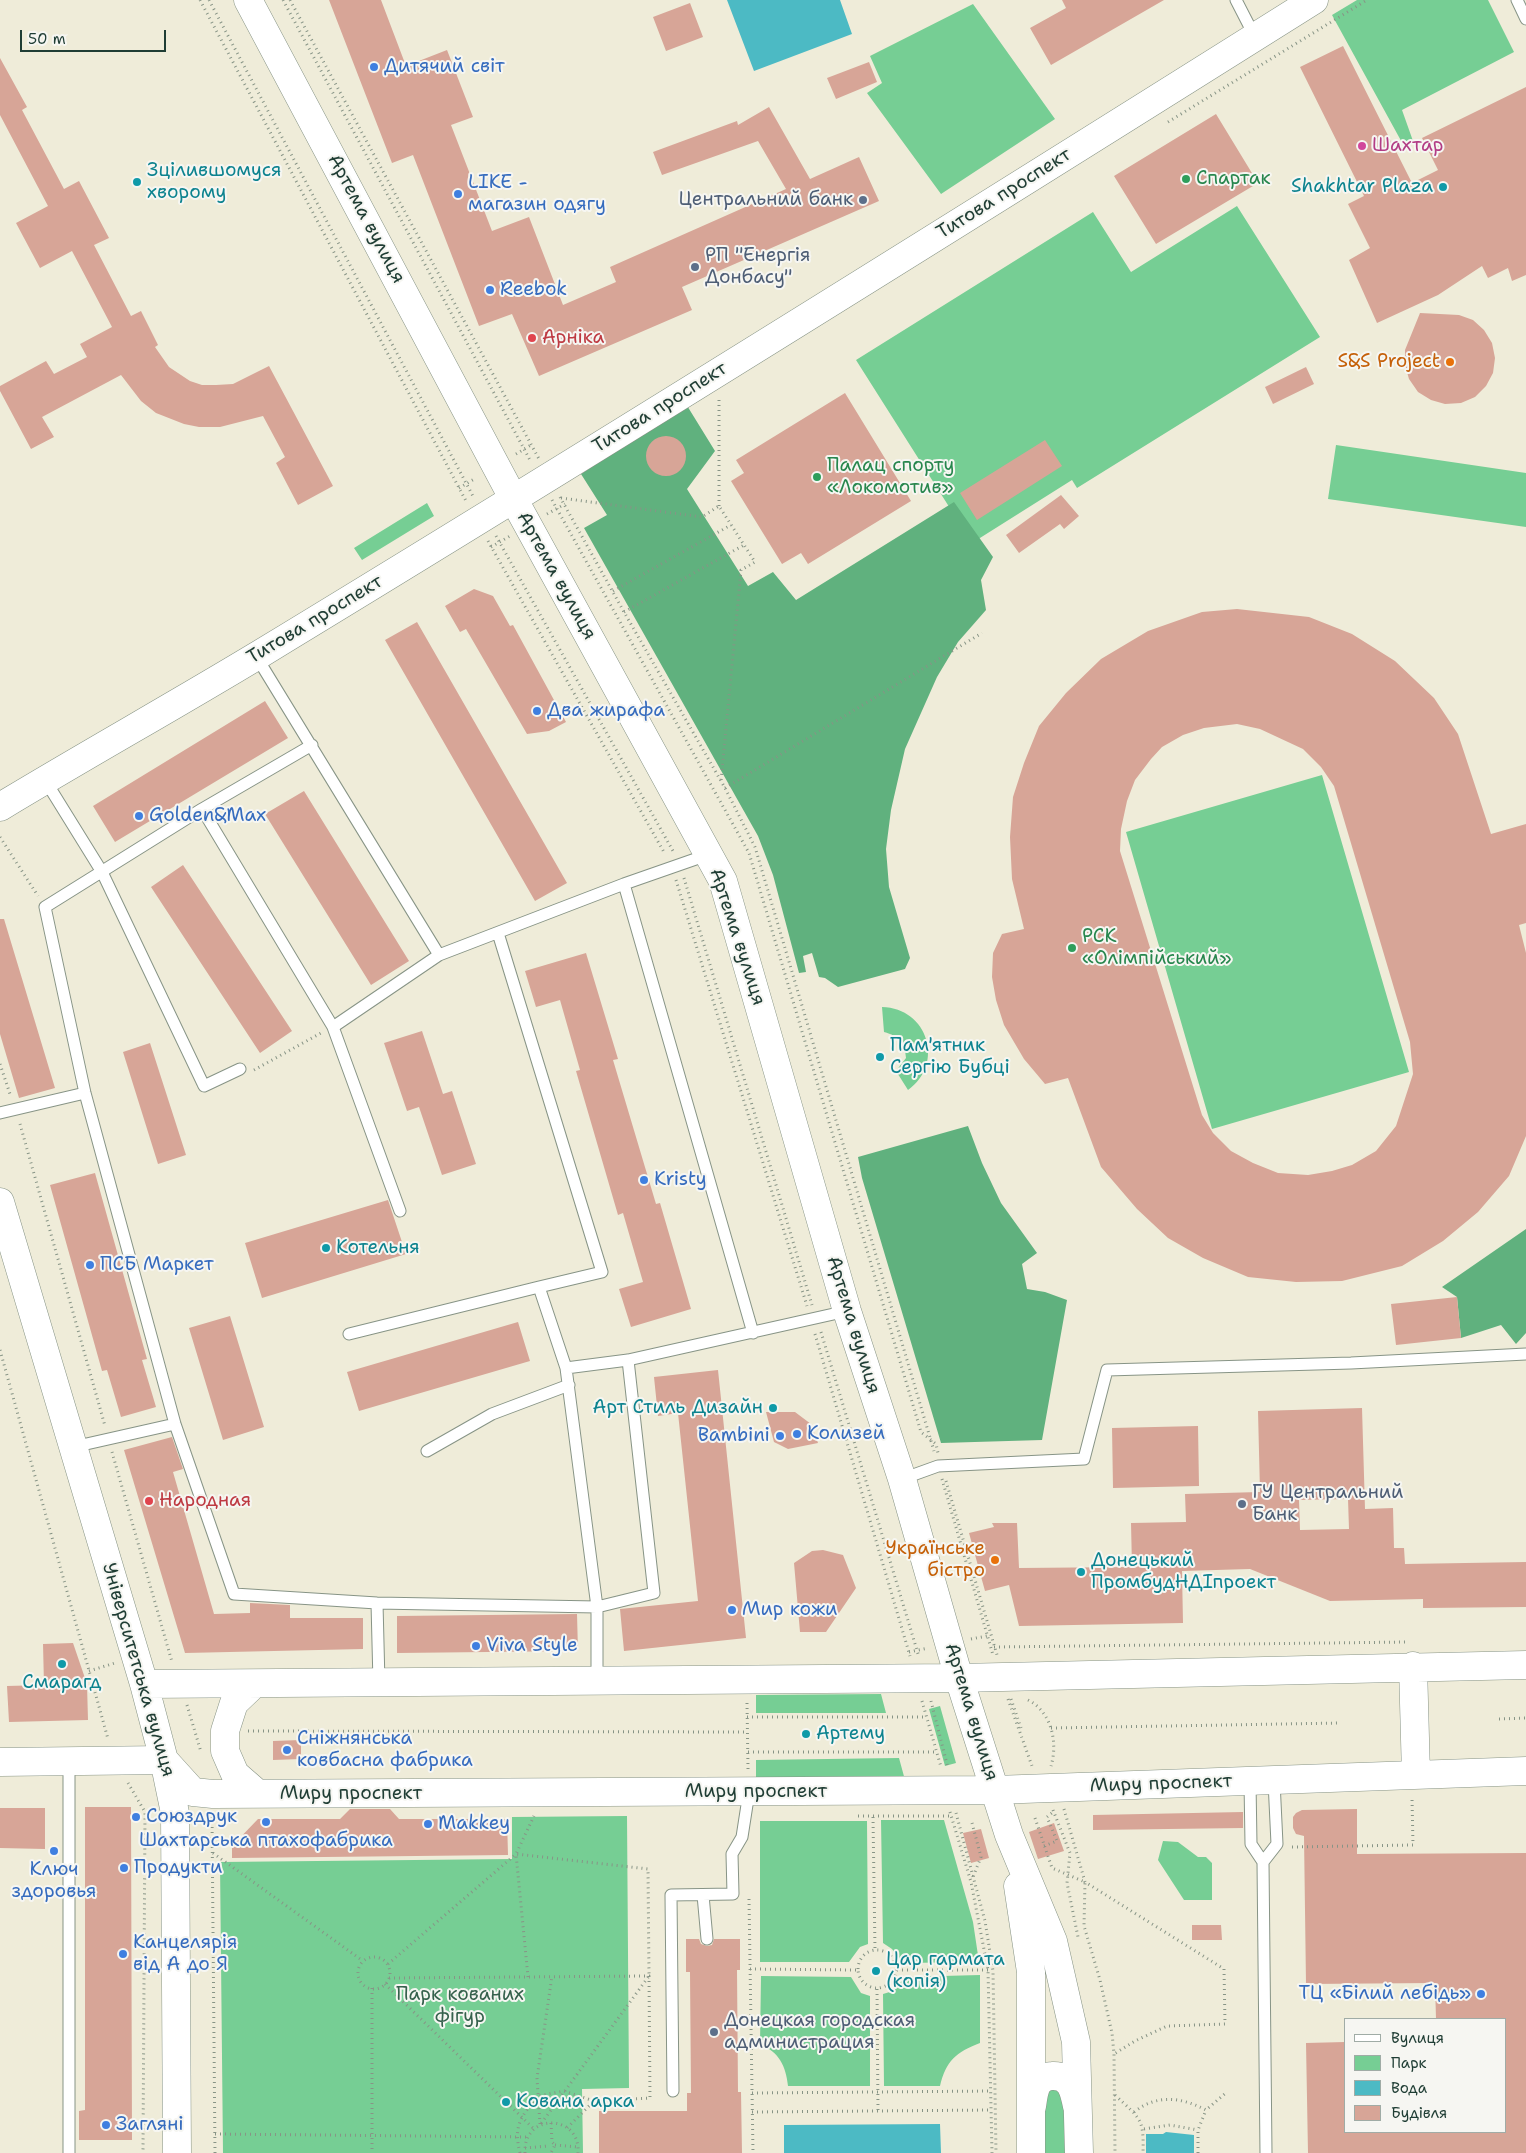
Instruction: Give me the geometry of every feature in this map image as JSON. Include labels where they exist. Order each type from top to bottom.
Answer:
[{"type":"main road","name":"Артема вулиця","points":[[248,0],[513,498],[710,854],[723,881],[847,1311],[902,1479],[959,1678],[1009,1835],[1055,1950],[1076,2042],[1079,2153]]},
{"type":"main road","name":"Титова проспект","points":[[0,807],[256,656],[762,345],[1314,0]]},
{"type":"main road","name":"Університетська вулиця","points":[[0,1202],[144,1684],[164,1760],[175,1813],[178,2153]]},
{"type":"main road","points":[[144,1684],[959,1678],[1008,1687],[1415,1654],[1526,1665]]},
{"type":"main road","points":[[1414,1787],[1415,1654]]},
{"type":"main road","points":[[254,1684],[234,1703],[225,1731],[225,1751],[235,1774],[258,1794]]},
{"type":"main road","points":[[0,1762],[164,1760]]},
{"type":"main road","name":"Миру проспект","points":[[164,1760],[193,1792],[212,1794],[995,1790],[1262,1781],[1414,1787],[1526,1771]]},
{"type":"main road","name":"Артема вулиця","points":[[1009,1835],[1030,1965],[1031,2153]]},
{"type":"main road","points":[[1031,2111],[1037,2085],[1040,2081],[1049,2076],[1059,2076],[1070,2083],[1079,2112]]},
{"type":"lane","points":[[1236,0],[1255,37]]},
{"type":"lane","points":[[1517,0],[1526,19]]},
{"type":"lane","points":[[256,656],[439,955]]},
{"type":"lane","points":[[312,745],[202,809],[45,907],[85,1093],[175,1424],[234,1594],[377,1603],[597,1606],[654,1593],[628,1360]]},
{"type":"lane","points":[[45,780],[102,872],[204,1086],[240,1069]]},
{"type":"lane","points":[[202,809],[333,1027],[400,1211]]},
{"type":"lane","points":[[333,1027],[439,955],[624,884],[710,854]]},
{"type":"lane","points":[[624,884],[752,1333]]},
{"type":"lane","points":[[349,1334],[602,1272],[498,933]]},
{"type":"lane","points":[[0,1113],[85,1093]]},
{"type":"lane","points":[[538,1287],[566,1368],[569,1385],[597,1606],[597,1682]]},
{"type":"lane","points":[[566,1368],[628,1360],[847,1311]]},
{"type":"lane","points":[[902,1479],[938,1466],[1084,1459],[1107,1370],[1351,1363],[1526,1354]]},
{"type":"lane","points":[[427,1451],[492,1414],[569,1385]]},
{"type":"lane","points":[[73,1447],[175,1424]]},
{"type":"lane","points":[[377,1603],[379,1683]]},
{"type":"lane","points":[[69,1762],[69,2153]]},
{"type":"lane","points":[[1262,1781],[1252,1844],[1263,1862],[1266,2153]]},
{"type":"lane","points":[[1262,1781],[1277,1844],[1263,1862]]},
{"type":"lane","points":[[673,2091],[671,1895],[732,1894],[732,1854],[742,1837],[749,1792]]},
{"type":"lane","points":[[703,1895],[707,1939]]},
{"type":"path","points":[[1163,125],[1368,0]]},
{"type":"path","points":[[720,395],[719,506],[755,562],[742,570],[721,781]]},
{"type":"path","points":[[561,498],[702,517],[719,506]]},
{"type":"path","points":[[613,591],[731,525]]},
{"type":"path","points":[[624,612],[744,545]]},
{"type":"path","points":[[725,788],[982,633]]},
{"type":"path","points":[[0,836],[45,907]]},
{"type":"path","points":[[240,1069],[246,1075],[333,1027]]},
{"type":"path","points":[[987,1636],[1008,1687],[1006,1694],[1040,1788],[1063,1804],[1085,1882],[1084,1926],[1100,1980],[1112,2033],[1115,2153]]},
{"type":"path","points":[[991,1647],[1415,1654]]},
{"type":"path","points":[[747,1681],[749,1792]]},
{"type":"path","points":[[1024,1699],[1031,1700],[1045,1715],[1053,1734],[1055,1754],[1049,1774],[1040,1788]]},
{"type":"path","points":[[747,1717],[927,1717]]},
{"type":"path","points":[[1498,1719],[1526,1718]]},
{"type":"path","points":[[1051,1728],[1340,1723]]},
{"type":"path","points":[[194,1731],[748,1732]]},
{"type":"path","points":[[748,1752],[937,1752]]},
{"type":"path","points":[[1292,1847],[1413,1845],[1414,1787]]},
{"type":"path","points":[[388,1964],[516,1854],[537,1810]]},
{"type":"path","points":[[874,1817],[875,1950]]},
{"type":"path","points":[[1044,1846],[1057,1841],[1048,1817]]},
{"type":"path","points":[[1035,1818],[1052,1868],[1085,1882],[1224,1969],[1225,2024],[1167,2026],[1135,2041],[1114,2054]]},
{"type":"path","points":[[971,1882],[981,1857],[972,1823]]},
{"type":"path","points":[[212,1852],[363,1961]]},
{"type":"path","points":[[516,1854],[648,1869],[650,2098],[594,2100],[564,2091],[538,2096],[521,2116],[516,2136],[520,2153]]},
{"type":"path","points":[[516,1854],[527,1977]]},
{"type":"path","points":[[732,1894],[748,1894],[753,2153]]},
{"type":"path","points":[[875,1950],[884,1951],[890,1955],[895,1960],[896,1970],[891,1983],[877,1989],[864,1984],[857,1970],[862,1956],[875,1950]]},
{"type":"path","points":[[377,1957],[388,1964],[389,1978],[386,1984],[379,1988],[372,1988],[361,1981],[359,1968],[363,1961],[377,1957]]},
{"type":"path","points":[[750,1969],[857,1970]]},
{"type":"path","points":[[896,1970],[988,1970]]},
{"type":"path","points":[[540,2124],[537,2078],[552,1976]]},
{"type":"path","points":[[389,1978],[649,1976]]},
{"type":"path","points":[[525,2153],[528,2136],[540,2124],[649,1976]]},
{"type":"path","points":[[386,1984],[534,2129]]},
{"type":"path","points":[[372,1988],[372,2153]]},
{"type":"path","points":[[877,1989],[878,2111]]},
{"type":"path","points":[[752,2093],[992,2092]]},
{"type":"path","points":[[1198,2153],[1198,2130],[1206,2110],[1227,2092]]},
{"type":"path","points":[[1114,2095],[1134,2112],[1144,2129],[1143,2153]]},
{"type":"path","points":[[1134,2112],[1152,2101],[1172,2098],[1195,2104],[1206,2110]]},
{"type":"path","points":[[567,2128],[594,2100]]},
{"type":"path","points":[[752,2112],[992,2110]]},
{"type":"path","points":[[540,2124],[551,2123],[567,2128],[574,2135],[578,2153]]},
{"type":"path","points":[[551,2123],[552,2142],[555,2145],[578,2147]]},
{"type":"path","points":[[1144,2129],[1170,2124],[1198,2130]]},
{"type":"path","points":[[215,2134],[528,2136]]},
{"type":"path","points":[[525,2148],[548,2146],[552,2142]]},
{"type":"path","points":[[548,2146],[551,2152],[554,2150],[555,2145]]},
{"type":"green space","points":[[1357,0],[1488,0],[1514,52],[1402,110],[1413,141],[1405,148],[1332,15]]},
{"type":"green space","points":[[973,4],[1055,119],[941,194],[867,93],[882,83],[870,56]]},
{"type":"green space","points":[[1237,206],[1320,337],[1077,488],[1072,480],[972,543],[856,360],[1093,212],[1131,272]]},
{"type":"green space","points":[[686,404],[715,451],[687,489],[748,586],[773,572],[796,600],[954,502],[993,557],[981,580],[986,610],[958,642],[937,677],[905,749],[891,810],[886,849],[889,887],[910,958],[905,969],[838,987],[825,978],[819,977],[812,953],[803,956],[806,972],[799,973],[773,875],[758,836],[584,528],[607,515],[581,474]]},
{"type":"green space","points":[[1336,445],[1526,473],[1526,527],[1328,499]]},
{"type":"green space","points":[[427,503],[434,516],[362,560],[354,548]]},
{"type":"green space","points":[[1322,775],[1409,1072],[1212,1129],[1126,832]]},
{"type":"green space","points":[[882,1007],[898,1010],[911,1017],[920,1027],[926,1039],[928,1053],[926,1066],[919,1079],[908,1090],[896,1071],[906,1058],[903,1044],[894,1036],[884,1032]]},
{"type":"green space","points":[[968,1126],[982,1163],[1001,1203],[1037,1253],[1022,1264],[1027,1289],[1045,1292],[1067,1300],[1042,1440],[941,1443],[862,1178],[858,1157]]},
{"type":"green space","points":[[1526,1229],[1526,1333],[1516,1344],[1501,1325],[1461,1338],[1457,1297],[1442,1287]]},
{"type":"green space","points":[[881,1694],[886,1713],[756,1713],[756,1695]]},
{"type":"green space","points":[[940,1706],[956,1763],[945,1766],[929,1709]]},
{"type":"green space","points":[[899,1758],[905,1780],[756,1779],[756,1760]]},
{"type":"green space","name":"Парк кованих фігур","points":[[627,1816],[629,2088],[582,2089],[583,2153],[223,2153],[220,1862],[512,1859],[512,1817]]},
{"type":"green space","points":[[881,1820],[944,1820],[973,1922],[979,1962],[902,1963],[892,1949],[883,1943]]},
{"type":"green space","points":[[760,1821],[867,1821],[868,1944],[860,1947],[849,1962],[760,1962]]},
{"type":"green space","points":[[1163,1841],[1178,1842],[1198,1857],[1206,1857],[1212,1863],[1212,1900],[1184,1900],[1158,1860]]},
{"type":"green space","points":[[980,1975],[980,2043],[964,2050],[953,2058],[945,2070],[940,2086],[884,2086],[883,1994],[893,1991],[905,1977]]},
{"type":"green space","points":[[761,1976],[851,1977],[861,1993],[870,1996],[870,2086],[788,2086],[780,2060],[767,2047],[760,2044]]},
{"type":"green space","points":[[1057,2089],[1064,2094],[1066,2153],[1044,2153],[1044,2102],[1048,2091]]},
{"type":"water","points":[[727,0],[840,0],[852,34],[754,71]]},
{"type":"water","points":[[940,2124],[941,2153],[784,2153],[784,2125]]},
{"type":"water","points":[[1166,2132],[1194,2135],[1194,2153],[1146,2153],[1146,2134],[1163,2134]]},
{"type":"building","points":[[329,0],[381,0],[406,66],[447,50],[473,117],[451,125],[492,231],[529,217],[563,305],[616,282],[610,267],[786,189],[758,141],[662,175],[653,152],[737,121],[738,125],[769,107],[810,179],[859,157],[879,201],[682,287],[692,310],[539,376],[512,314],[479,326],[413,155],[392,163]]},
{"type":"building","points":[[1062,0],[1164,0],[1051,65],[1030,28],[1066,8]]},
{"type":"building","points":[[690,3],[703,37],[666,51],[653,17]]},
{"type":"building","name":"Shakhtar Plaza","points":[[1343,46],[1412,183],[1438,170],[1422,138],[1526,87],[1526,275],[1512,281],[1508,268],[1488,278],[1482,266],[1438,295],[1377,323],[1349,260],[1370,248],[1348,204],[1364,196],[1300,67]]},
{"type":"building","points":[[0,58],[27,107],[22,110],[64,189],[79,181],[109,238],[94,245],[131,316],[141,311],[158,345],[155,347],[169,367],[190,381],[202,385],[216,385],[233,384],[269,366],[333,486],[298,505],[276,463],[285,457],[263,416],[220,427],[199,427],[184,424],[156,413],[141,401],[121,375],[42,417],[54,437],[31,449],[0,391],[0,386],[46,361],[54,374],[87,357],[80,344],[112,327],[72,251],[40,268],[16,223],[48,206],[0,115]]},
{"type":"building","points":[[869,62],[877,82],[836,99],[827,78]]},
{"type":"building","name":"Спартак","points":[[1216,114],[1258,183],[1156,244],[1114,176]]},
{"type":"building","name":"S&S Project","points":[[1420,313],[1459,315],[1473,320],[1484,330],[1492,343],[1495,358],[1493,373],[1486,386],[1475,397],[1461,403],[1445,404],[1431,400],[1418,392],[1409,379],[1405,365],[1405,350]]},
{"type":"building","points":[[1306,367],[1314,384],[1273,404],[1265,387]]},
{"type":"building","name":"Палац спорту «Локомотив»","points":[[845,393],[911,501],[808,564],[801,553],[782,564],[731,481],[744,473],[736,460]]},
{"type":"building","points":[[666,436],[680,442],[686,456],[680,470],[666,476],[652,470],[646,456],[652,442]]},
{"type":"building","points":[[1045,440],[1062,466],[977,520],[960,493]]},
{"type":"building","points":[[1061,495],[1079,516],[1064,529],[1060,524],[1019,553],[1006,535]]},
{"type":"building","points":[[474,589],[493,596],[510,626],[513,625],[566,722],[549,731],[527,734],[466,629],[460,632],[445,606]]},
{"type":"building","name":"РСК «Олімпійський»","points":[[1237,609],[1309,617],[1352,634],[1395,661],[1434,698],[1458,734],[1491,834],[1526,824],[1526,923],[1519,925],[1526,953],[1526,1136],[1509,1176],[1478,1212],[1443,1241],[1402,1266],[1342,1281],[1296,1282],[1248,1277],[1203,1258],[1168,1238],[1137,1209],[1101,1167],[1068,1078],[1045,1084],[1024,1059],[1004,1025],[996,1000],[992,977],[993,953],[1002,934],[1024,929],[1012,879],[1010,837],[1013,797],[1039,726],[1066,693],[1101,659],[1148,631],[1202,612]],"holes":[[[1237,724],[1260,729],[1303,749],[1321,767],[1334,786],[1410,1042],[1413,1074],[1396,1126],[1376,1151],[1352,1165],[1308,1175],[1278,1173],[1253,1163],[1231,1151],[1213,1133],[1202,1115],[1120,851],[1121,829],[1127,801],[1135,780],[1162,747],[1183,735],[1204,728]]]},
{"type":"building","points":[[417,622],[567,883],[535,901],[385,640]]},
{"type":"building","points":[[265,701],[288,738],[115,842],[93,806]]},
{"type":"building","points":[[304,791],[409,961],[371,985],[265,814]]},
{"type":"building","points":[[183,865],[292,1031],[260,1053],[151,887]]},
{"type":"building","points":[[0,919],[4,919],[55,1088],[19,1098],[0,1034]]},
{"type":"building","points":[[586,953],[618,1059],[613,1060],[656,1204],[660,1203],[691,1309],[631,1327],[619,1289],[643,1282],[623,1213],[618,1215],[576,1071],[580,1070],[560,1000],[536,1007],[525,971]]},
{"type":"building","points":[[422,1031],[443,1094],[452,1091],[476,1164],[442,1175],[419,1107],[407,1111],[384,1043]]},
{"type":"building","points":[[150,1043],[186,1155],[158,1164],[123,1052]]},
{"type":"building","points":[[95,1173],[147,1359],[142,1360],[156,1407],[121,1417],[107,1370],[102,1371],[50,1185]]},
{"type":"building","name":"Котельня","points":[[388,1200],[406,1254],[262,1298],[245,1243]]},
{"type":"building","points":[[1457,1297],[1461,1338],[1396,1345],[1391,1304]]},
{"type":"building","points":[[230,1316],[264,1427],[223,1440],[189,1328]]},
{"type":"building","points":[[518,1322],[530,1361],[359,1411],[347,1372]]},
{"type":"building","points":[[718,1370],[746,1638],[624,1651],[620,1609],[698,1601],[678,1413],[658,1416],[654,1377]]},
{"type":"building","points":[[1362,1408],[1365,1509],[1393,1508],[1394,1548],[1404,1548],[1405,1564],[1526,1562],[1526,1607],[1423,1608],[1423,1599],[1330,1601],[1250,1569],[1182,1571],[1183,1623],[1019,1626],[1009,1585],[985,1591],[969,1533],[994,1527],[992,1523],[1017,1523],[1019,1568],[1132,1567],[1131,1523],[1186,1522],[1185,1494],[1260,1492],[1258,1411]],"holes":[[[1348,1499],[1349,1529],[1300,1530],[1299,1500]]]},
{"type":"building","name":"Арт Стиль Дизайн","points":[[766,1412],[795,1412],[811,1424],[818,1443],[788,1449],[774,1442]]},
{"type":"building","points":[[1198,1426],[1199,1486],[1113,1488],[1112,1428]]},
{"type":"building","points":[[172,1437],[183,1469],[173,1472],[214,1614],[250,1613],[250,1603],[290,1605],[290,1618],[363,1618],[363,1649],[185,1653],[124,1450]]},
{"type":"building","points":[[823,1550],[843,1555],[856,1588],[826,1632],[800,1632],[794,1563],[812,1551]]},
{"type":"building","points":[[577,1614],[578,1651],[397,1653],[397,1616]]},
{"type":"building","name":"Смарагд","points":[[73,1643],[87,1684],[88,1720],[9,1722],[7,1686],[44,1685],[43,1644]]},
{"type":"building","name":"Сніжнянська ковбасна фабрика","points":[[301,1740],[301,1759],[273,1760],[273,1741]]},
{"type":"building","points":[[85,1807],[131,1807],[132,2140],[79,2140],[79,2111],[85,2110]]},
{"type":"building","points":[[0,1808],[45,1808],[45,1849],[0,1848]]},
{"type":"building","points":[[350,1809],[390,1809],[399,1819],[507,1819],[508,1855],[232,1858],[232,1846],[258,1819],[340,1819]]},
{"type":"building","name":"ТЦ «Білий лебідь»","points":[[1357,1809],[1357,1854],[1526,1853],[1526,2153],[1308,2153],[1306,2043],[1344,2042],[1344,2133],[1506,2133],[1506,2018],[1436,2018],[1435,1983],[1306,1984],[1304,1836],[1296,1834],[1293,1828],[1293,1817],[1302,1810]]},
{"type":"building","points":[[1243,1812],[1243,1828],[1093,1830],[1093,1815]]},
{"type":"building","points":[[1054,1823],[1064,1851],[1038,1859],[1029,1832]]},
{"type":"building","points":[[981,1829],[989,1858],[971,1863],[963,1833]]},
{"type":"building","points":[[1192,1925],[1221,1925],[1222,1940],[1192,1940]]},
{"type":"building","name":"Донецкая городская администрация","points":[[686,1939],[699,1939],[701,1944],[707,1946],[712,1945],[714,1939],[740,1939],[740,1970],[737,1970],[738,2092],[741,2092],[742,2153],[599,2153],[599,2111],[687,2111],[687,2093],[691,2093],[690,1972],[686,1972]]},
{"type":"place","name":"Дитячий світ","points":[[374,67]]},
{"type":"place","name":"Шахтар","points":[[1362,146]]},
{"type":"place","name":"Спартак","points":[[1186,179]]},
{"type":"place","name":"Зцілившомуся хворому","points":[[137,182]]},
{"type":"place","name":"Shakhtar Plaza","points":[[1443,187]]},
{"type":"place","name":"LIKE - магазин одягу","points":[[458,194]]},
{"type":"place","name":"Центральний банк","points":[[863,200]]},
{"type":"place","name":"РП \"Енергія Донбасу\"","points":[[695,267]]},
{"type":"place","name":"Reebok","points":[[490,290]]},
{"type":"place","name":"Арніка","points":[[532,338]]},
{"type":"place","name":"S&S Project","points":[[1450,362]]},
{"type":"place","name":"Палац спорту «Локомотив»","points":[[817,477]]},
{"type":"place","name":"Два жирафа","points":[[537,711]]},
{"type":"place","name":"Golden&Max","points":[[139,816]]},
{"type":"place","name":"РСК «Олімпійський»","points":[[1072,948]]},
{"type":"place","name":"Пам'ятник Сергію Бубці","points":[[880,1057]]},
{"type":"place","name":"Kristy","points":[[644,1180]]},
{"type":"place","name":"Котельня","points":[[326,1248]]},
{"type":"place","name":"ПСБ Маркет","points":[[90,1265]]},
{"type":"place","name":"Арт Стиль Дизайн","points":[[773,1408]]},
{"type":"place","name":"Колизей","points":[[797,1434]]},
{"type":"place","name":"Bambini","points":[[780,1436]]},
{"type":"place","name":"Народная","points":[[149,1501]]},
{"type":"place","name":"ГУ Центральний Банк","points":[[1242,1504]]},
{"type":"place","name":"Українське бістро","points":[[995,1560]]},
{"type":"place","name":"Донецький ПромбудНДІпроект","points":[[1081,1572]]},
{"type":"place","name":"Мир кожи","points":[[732,1610]]},
{"type":"place","name":"Viva Style","points":[[476,1646]]},
{"type":"place","name":"Смарагд","points":[[62,1664]]},
{"type":"place","name":"Артему","points":[[806,1734]]},
{"type":"place","name":"Сніжнянська ковбасна фабрика","points":[[287,1750]]},
{"type":"place","name":"Союздрук","points":[[136,1817]]},
{"type":"place","name":"Шахтарська птахофабрика","points":[[266,1822]]},
{"type":"place","name":"Makkey","points":[[428,1824]]},
{"type":"place","name":"Ключ здоровья","points":[[54,1851]]},
{"type":"place","name":"Продукти","points":[[124,1868]]},
{"type":"place","name":"Канцелярія від А до Я","points":[[123,1954]]},
{"type":"place","name":"Цар гармата (копія)","points":[[876,1971]]},
{"type":"place","name":"ТЦ «Білий лебідь»","points":[[1481,1994]]},
{"type":"place","name":"Донецкая городская администрация","points":[[714,2032]]},
{"type":"place","name":"Кована арка","points":[[506,2102]]},
{"type":"place","name":"Загляні","points":[[106,2125]]}]
